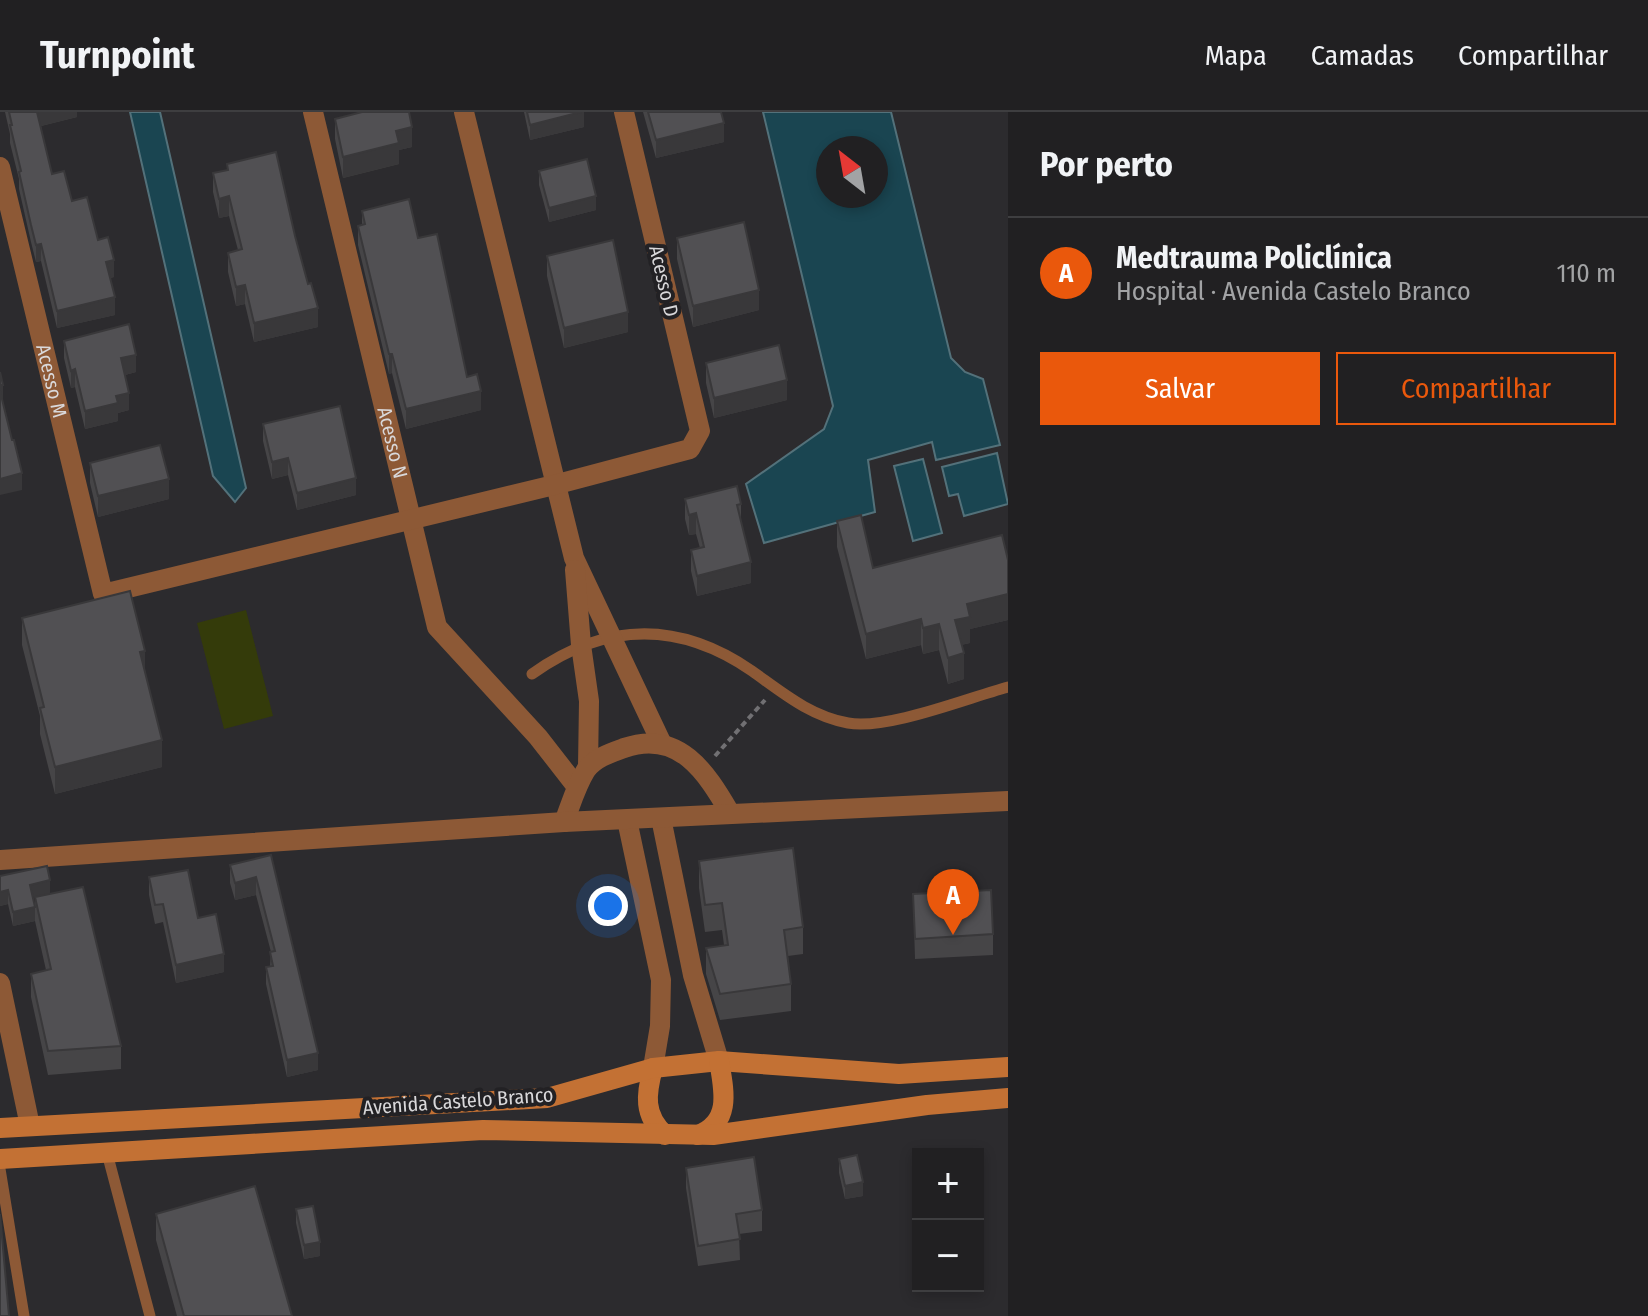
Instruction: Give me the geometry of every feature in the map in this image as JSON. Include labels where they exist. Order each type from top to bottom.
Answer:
[{"type":"main road","name":"Avenida Castelo Branco","points":[[0,1128],[547,1098],[653,1068],[719,1061],[899,1074],[1008,1067]]},
{"type":"main road","points":[[698,1135],[710,1131],[723,1110],[719,1061]]},
{"type":"main road","points":[[653,1068],[647,1106],[650,1117],[665,1135]]},
{"type":"main road","name":"Avenida Castelo Branco","points":[[0,1159],[483,1130],[698,1135],[927,1105],[1008,1098]]},
{"type":"street","name":"Acesso N","points":[[313,112],[437,627],[538,737],[577,787]]},
{"type":"street","points":[[464,112],[574,558],[662,744]]},
{"type":"street","name":"Acesso D","points":[[554,485],[690,449],[700,431],[624,112]]},
{"type":"street","name":"Acesso M","points":[[0,167],[103,594],[411,521]]},
{"type":"street","points":[[411,521],[554,485]]},
{"type":"street","points":[[574,558],[589,701],[588,767]]},
{"type":"street","points":[[564,822],[588,767],[605,754],[635,744],[662,744],[685,755],[704,771],[730,813]]},
{"type":"street","points":[[0,860],[564,822],[1008,801]]},
{"type":"street","points":[[661,818],[693,975],[719,1061]]},
{"type":"street","points":[[627,820],[661,980],[660,1026],[653,1068]]},
{"type":"street","points":[[661,980],[693,975]]},
{"type":"street","points":[[0,983],[30,1126]]},
{"type":"lane","points":[[532,674],[557,656],[581,645],[638,632],[666,634],[701,644],[749,669],[811,712],[850,724],[890,721],[1008,687]]},
{"type":"lane","points":[[107,1153],[150,1316]]},
{"type":"lane","points":[[0,1169],[24,1316]]},
{"type":"path","points":[[704,771],[776,689]]},
{"type":"green space","points":[[246,610],[273,716],[224,729],[197,623]]},
{"type":"water","points":[[130,112],[160,112],[246,488],[235,502],[213,476]]},
{"type":"water","points":[[763,112],[891,112],[951,358],[965,372],[983,379],[1000,445],[936,460],[932,442],[868,460],[875,512],[764,543],[746,484],[824,429],[833,406]]},
{"type":"water","points":[[997,453],[1008,504],[964,516],[958,494],[949,496],[942,467]]},
{"type":"water","points":[[923,459],[942,533],[913,541],[894,466]]},
{"type":"building","points":[[9,112],[37,112],[52,174],[64,171],[72,201],[87,197],[98,240],[108,237],[114,260],[106,262],[115,297],[57,311],[41,244],[36,245],[31,225]]},
{"type":"building","points":[[362,112],[409,112],[412,127],[396,131],[399,143],[343,157],[335,119]]},
{"type":"building","points":[[527,112],[581,112],[530,125]]},
{"type":"building","points":[[648,112],[721,112],[724,123],[656,140]]},
{"type":"building","points":[[276,152],[295,236],[318,308],[254,323],[245,285],[236,287],[228,253],[242,249],[229,196],[219,199],[213,173],[228,170],[227,164]]},
{"type":"building","points":[[587,159],[596,196],[549,208],[539,171]]},
{"type":"building","points":[[409,199],[418,238],[437,234],[467,377],[477,374],[481,391],[406,409],[392,354],[389,354],[358,226],[365,224],[362,211]]},
{"type":"building","points":[[744,222],[759,290],[693,306],[677,238]]},
{"type":"building","points":[[613,240],[628,312],[564,328],[547,256]]},
{"type":"building","points":[[129,324],[136,355],[121,358],[129,393],[116,396],[118,403],[85,411],[75,369],[71,371],[64,341]]},
{"type":"building","points":[[779,345],[787,380],[714,398],[706,363]]},
{"type":"building","points":[[0,391],[22,473],[0,479]]},
{"type":"building","points":[[340,406],[356,478],[297,493],[288,458],[272,462],[263,424]]},
{"type":"building","points":[[160,445],[169,479],[98,496],[90,463]]},
{"type":"building","points":[[737,486],[741,504],[737,505],[751,562],[697,576],[691,550],[704,547],[696,513],[689,515],[685,499]]},
{"type":"building","points":[[861,515],[873,568],[1002,535],[1008,560],[1008,594],[967,604],[970,617],[955,620],[964,653],[948,658],[939,624],[923,628],[921,619],[866,634],[837,521]]},
{"type":"building","points":[[130,591],[145,651],[140,652],[162,740],[55,767],[22,618]]},
{"type":"building","points":[[793,848],[803,927],[784,930],[791,984],[720,994],[706,948],[728,945],[722,903],[705,905],[699,861]]},
{"type":"building","points":[[271,855],[318,1053],[287,1060],[266,967],[273,966],[270,952],[275,951],[256,877],[235,883],[230,865]]},
{"type":"building","points":[[47,866],[50,880],[30,885],[35,907],[13,912],[8,890],[0,892],[0,876]]},
{"type":"building","points":[[188,870],[198,918],[216,914],[224,954],[176,965],[163,904],[155,905],[149,877]]},
{"type":"building","points":[[83,887],[121,1046],[48,1051],[31,974],[51,969],[35,897]]},
{"type":"building","points":[[991,890],[993,934],[915,939],[913,894]]},
{"type":"building","points":[[857,1155],[863,1182],[845,1186],[839,1159]]},
{"type":"building","points":[[754,1157],[762,1210],[736,1214],[740,1239],[698,1246],[686,1168]]},
{"type":"building","points":[[255,1186],[292,1316],[184,1316],[156,1214]]},
{"type":"building","points":[[313,1206],[320,1242],[304,1245],[296,1209]]},
{"type":"building","points":[[0,1214],[9,1316],[0,1316]]},
{"type":"place","name":"Medtrauma Policlínica","points":[[953,935]]}]
